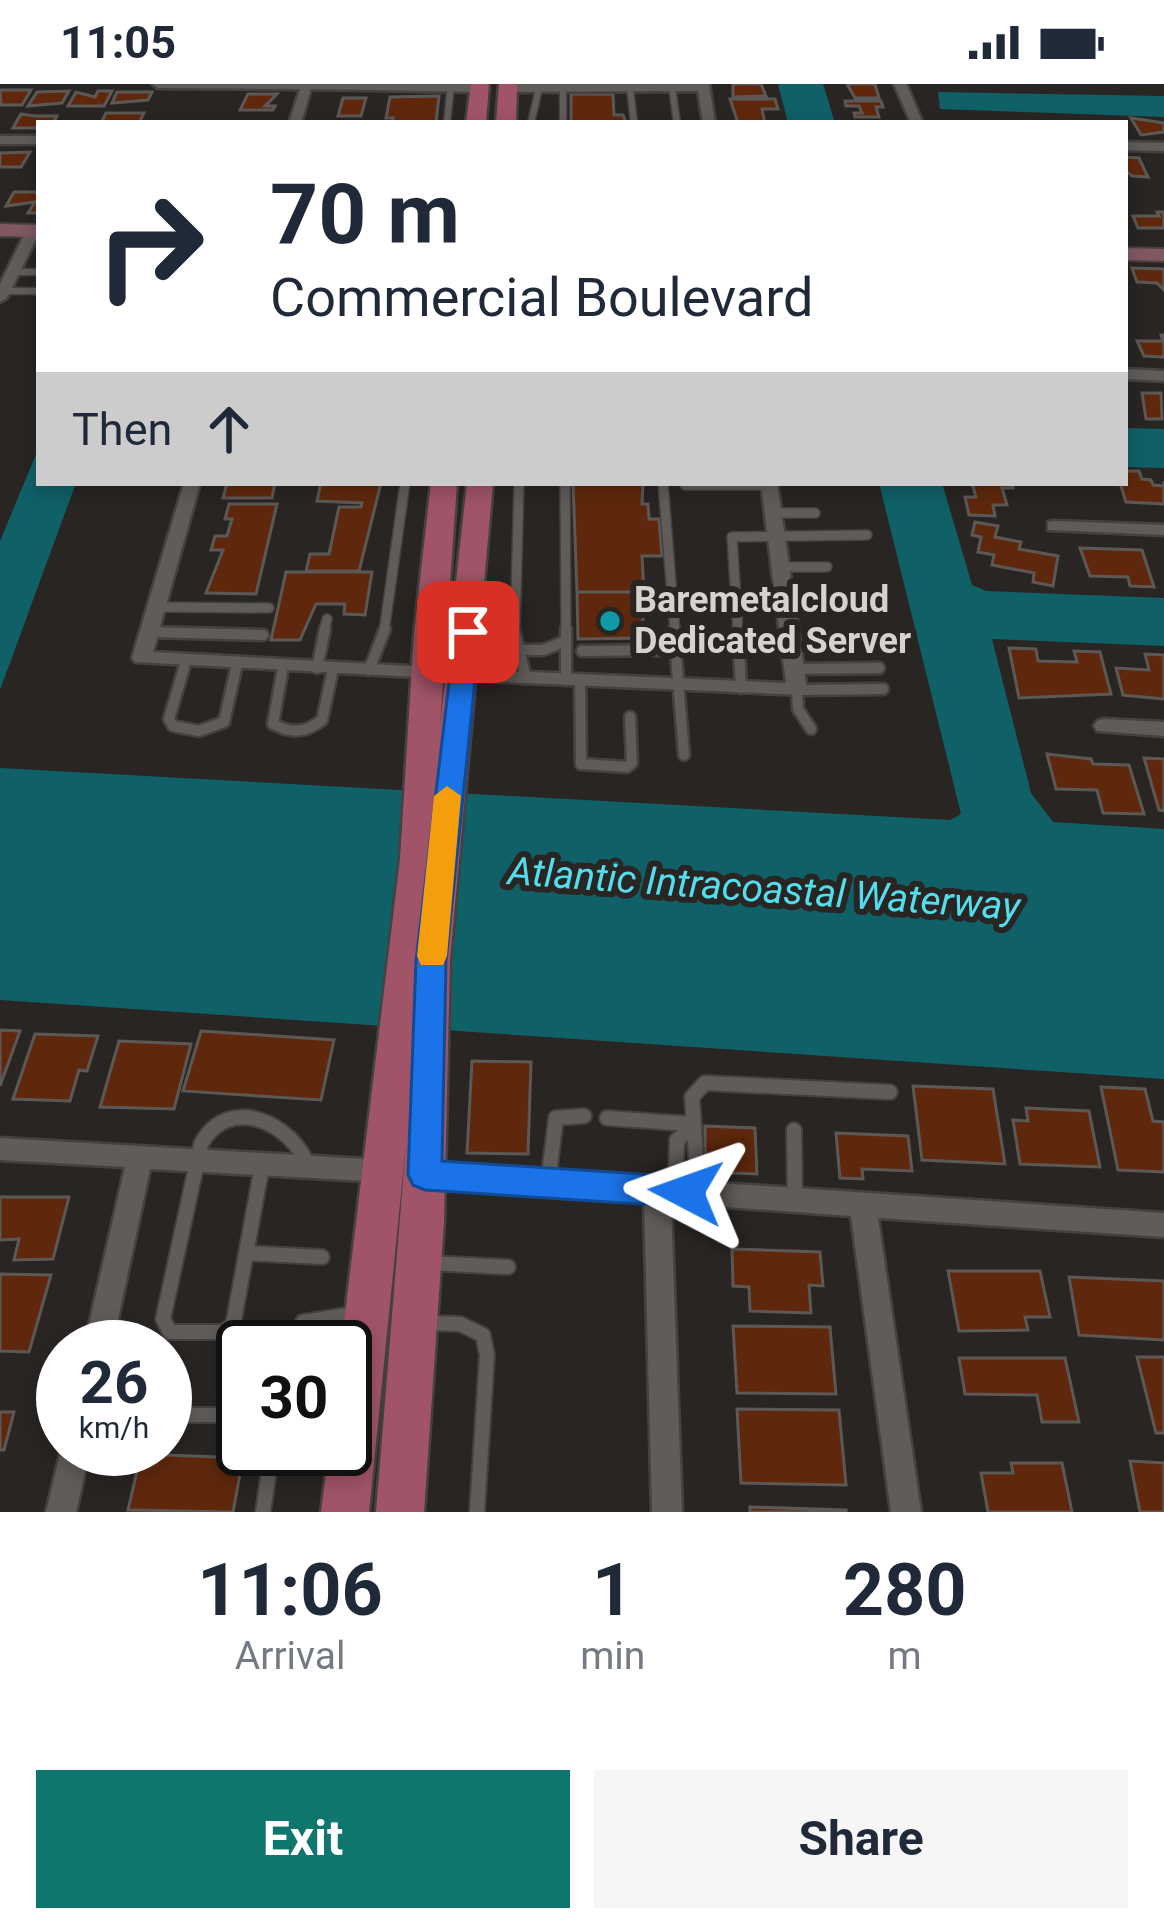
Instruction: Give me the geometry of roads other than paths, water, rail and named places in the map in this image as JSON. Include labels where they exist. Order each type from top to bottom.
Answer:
[{"type":"main road","points":[[477,120],[494,86]]},
{"type":"main road","points":[[494,86],[505,120]]},
{"type":"main road","points":[[437,771],[428,633],[444,486]]},
{"type":"main road","points":[[345,1512],[367,1314],[404,1173],[410,1053],[437,771],[464,675],[480,486]]},
{"type":"main road","points":[[428,633],[451,669],[464,675]]},
{"type":"main road","points":[[400,1512],[422,1243],[404,1173]]},
{"type":"street","points":[[158,84],[494,86],[563,93],[606,86],[704,85],[709,120]]},
{"type":"street","points":[[901,84],[916,120]]},
{"type":"street","points":[[296,120],[306,86]]},
{"type":"street","points":[[0,140],[36,140]]},
{"type":"street","points":[[1128,146],[1164,147]]},
{"type":"street","points":[[0,230],[36,231],[2,295]]},
{"type":"street","points":[[1128,244],[1163,249]]},
{"type":"street","points":[[1128,254],[1163,249]]},
{"type":"street","points":[[1128,374],[1164,376]]},
{"type":"street","points":[[191,486],[142,658],[428,673]]},
{"type":"street","points":[[464,675],[741,688],[795,680],[769,486]]},
{"type":"street","points":[[1054,526],[1164,530]]},
{"type":"street","points":[[1104,726],[1164,729]]},
{"type":"street","points":[[0,1149],[676,1189],[1164,1225]]},
{"type":"street","points":[[104,1320],[140,1157]]},
{"type":"street","points":[[667,1512],[676,1189]]},
{"type":"street","points":[[863,1204],[907,1512]]},
{"type":"street","points":[[61,1512],[69,1476]]},
{"type":"lane","points":[[447,120],[451,86]]},
{"type":"lane","points":[[672,87],[677,120]]},
{"type":"lane","points":[[630,88],[634,120]]},
{"type":"lane","points":[[533,120],[539,89]]},
{"type":"lane","points":[[563,93],[563,120]]},
{"type":"lane","points":[[13,272],[36,272]]},
{"type":"lane","points":[[2,295],[36,291]]},
{"type":"lane","points":[[369,670],[383,640],[405,486]]},
{"type":"lane","points":[[519,486],[515,642],[524,650],[543,650],[566,641]]},
{"type":"lane","points":[[565,486],[566,641],[580,764],[627,767],[632,763],[630,717]]},
{"type":"lane","points":[[663,486],[684,755]]},
{"type":"lane","points":[[773,513],[815,513]]},
{"type":"lane","points":[[741,688],[732,537],[867,535]]},
{"type":"lane","points":[[780,567],[826,567]]},
{"type":"lane","points":[[157,607],[269,608]]},
{"type":"lane","points":[[283,667],[273,724],[305,732],[322,720],[327,619]]},
{"type":"lane","points":[[149,632],[263,634]]},
{"type":"lane","points":[[524,650],[526,678]]},
{"type":"lane","points":[[582,650],[676,650]]},
{"type":"lane","points":[[186,661],[170,719],[172,726],[189,730],[221,727],[237,664]]},
{"type":"lane","points":[[795,680],[878,668]]},
{"type":"lane","points":[[795,680],[883,688]]},
{"type":"lane","points":[[795,680],[799,709],[811,729]]},
{"type":"lane","points":[[676,1189],[698,1171],[692,1097],[697,1088],[714,1080],[890,1092]]},
{"type":"lane","points":[[548,1183],[556,1118],[584,1116]]},
{"type":"lane","points":[[262,1166],[233,1324],[222,1332],[170,1332],[164,1327],[205,1130],[220,1117],[272,1123],[288,1130],[307,1150],[310,1168]]},
{"type":"lane","points":[[607,1118],[691,1126]]},
{"type":"lane","points":[[794,1130],[795,1200]]},
{"type":"lane","points":[[422,1243],[508,1267]]},
{"type":"lane","points":[[246,1252],[322,1257]]},
{"type":"lane","points":[[307,1320],[367,1314]]},
{"type":"lane","points":[[416,1323],[460,1324],[483,1335],[487,1355],[477,1512]]},
{"type":"lane","points":[[263,1512],[268,1476]]},
{"type":"water","points":[[778,84],[823,84],[834,120],[787,120]]},
{"type":"water","points":[[938,92],[1164,96],[1164,117],[940,109]]},
{"type":"water","points":[[1128,428],[1164,429],[1164,468],[1128,467]]},
{"type":"water","points":[[36,454],[36,486],[75,486],[0,690],[0,541]]},
{"type":"water","name":"Atlantic Intracoastal Waterway","points":[[880,486],[943,486],[972,585],[986,591],[1164,598],[1164,646],[992,639],[1031,793],[1053,822],[1164,829],[1164,1079],[0,1000],[0,768],[950,820],[961,814]]},
{"type":"place","name":"Baremetalcloud Dedicated Server","points":[[610,621]]}]
